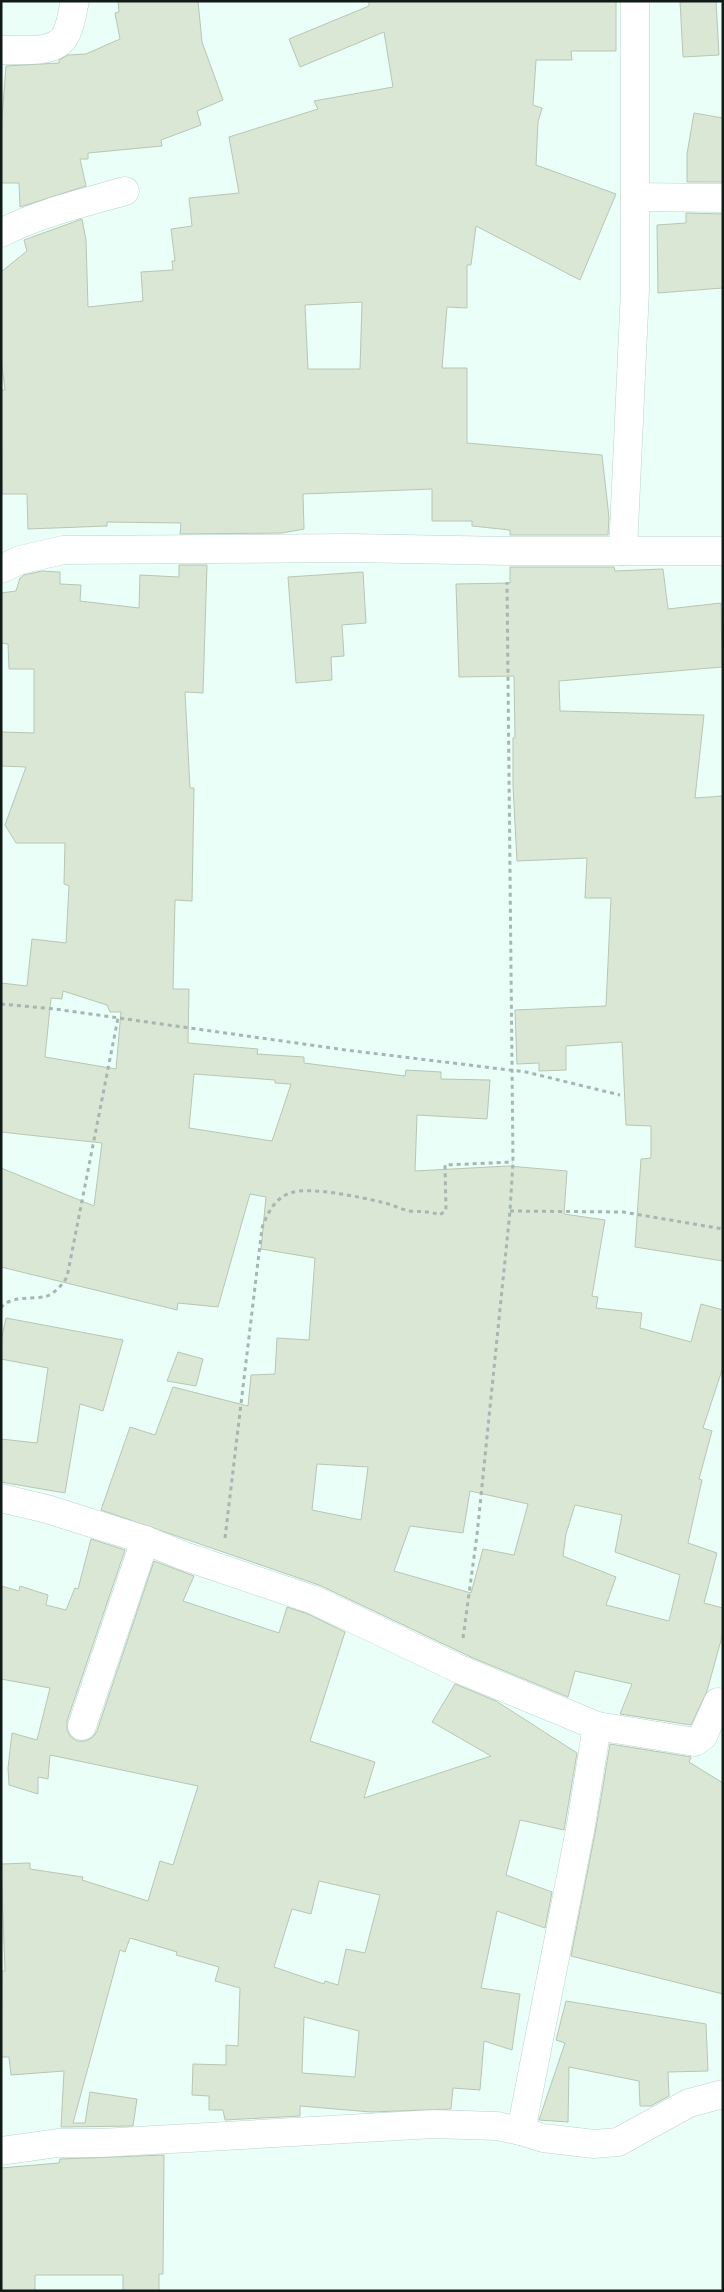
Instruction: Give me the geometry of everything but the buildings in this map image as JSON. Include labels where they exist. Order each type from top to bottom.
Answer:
[{"type":"street","points":[[1,50],[49,48],[56,45],[65,36],[75,1]]},
{"type":"street","points":[[623,551],[635,289],[635,1]]},
{"type":"street","points":[[6,224],[125,190]]},
{"type":"street","points":[[635,197],[723,198]]},
{"type":"street","points":[[1,569],[20,560],[63,550],[353,548],[508,552],[723,552]]},
{"type":"street","points":[[1,1498],[47,1509],[145,1540],[314,1600],[459,1669],[597,1726],[695,1742],[703,1736],[721,1699]]},
{"type":"street","points":[[82,1726],[145,1540]]},
{"type":"street","points":[[521,2131],[579,1834],[597,1726]]},
{"type":"street","points":[[1,2151],[58,2144],[434,2124],[497,2126],[543,2138],[594,2144],[618,2142],[690,2103],[723,2094]]},
{"type":"path","points":[[459,1669],[477,1535],[510,1211],[513,1070],[511,843],[506,649],[508,552]]},
{"type":"path","points":[[1,1004],[118,1018],[346,1050],[513,1070],[552,1077],[620,1095]]},
{"type":"path","points":[[1,1308],[6,1302],[13,1300],[48,1296],[67,1277],[118,1018]]},
{"type":"path","points":[[220,1568],[229,1516],[262,1228],[275,1204],[289,1193],[306,1190],[381,1202],[410,1211],[434,1212],[440,1215],[446,1210],[445,1165],[512,1162]]},
{"type":"path","points":[[510,1211],[623,1212],[723,1229]]}]
